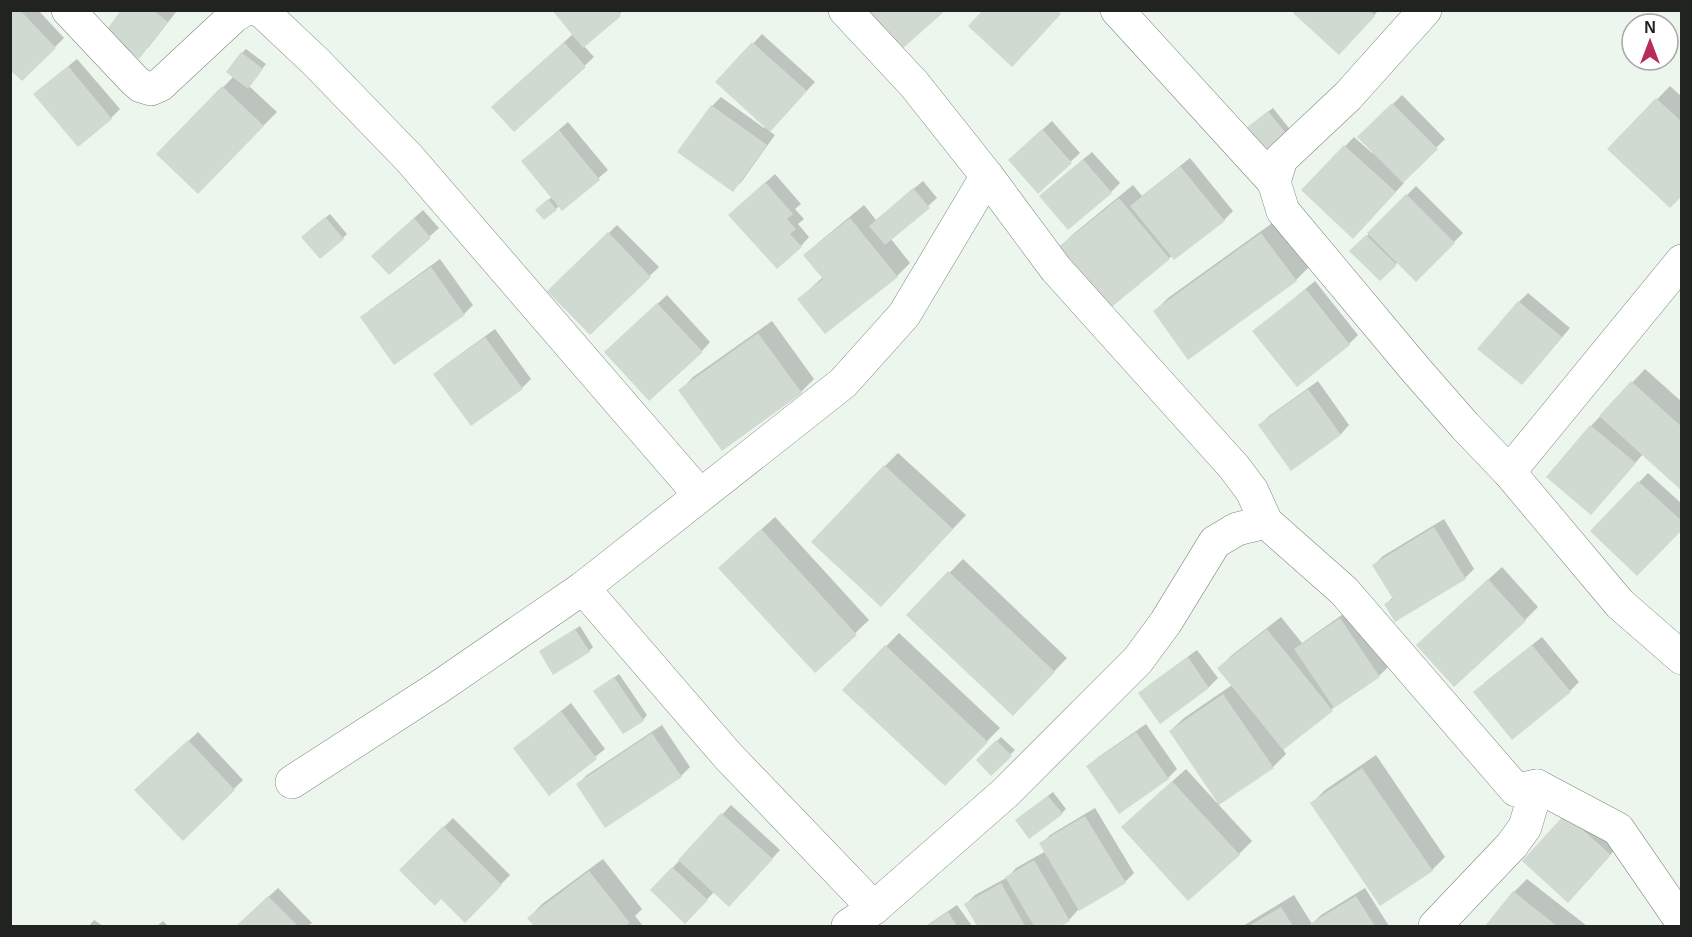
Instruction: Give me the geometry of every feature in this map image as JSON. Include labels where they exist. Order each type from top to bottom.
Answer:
[{"type":"street","points":[[68,10],[134,80],[141,86],[151,89],[160,85],[234,16],[244,10]]},
{"type":"street","points":[[258,10],[263,12],[316,62],[409,158],[700,495]]},
{"type":"street","points":[[845,10],[914,84],[987,176],[1056,270],[1234,467],[1252,491],[1266,522],[1344,591],[1516,790],[1537,786],[1618,829],[1682,922]]},
{"type":"street","points":[[1117,10],[1274,182],[1283,211],[1416,370],[1509,472],[1620,604],[1682,658]]},
{"type":"street","points":[[1274,182],[1281,159],[1348,96],[1425,10]]},
{"type":"street","points":[[292,782],[439,687],[583,588],[843,383],[904,315],[987,176]]},
{"type":"street","points":[[1509,472],[1682,261]]},
{"type":"street","points":[[583,588],[728,756],[861,918],[1005,793],[1138,660],[1166,621],[1215,542],[1237,528],[1266,522]]},
{"type":"street","points":[[1435,927],[1512,845],[1525,827],[1537,786]]},
{"type":"building","points":[[10,10],[20,10],[56,48],[22,81],[10,70]]},
{"type":"building","points":[[121,10],[153,10],[168,22],[139,59],[105,32]]},
{"type":"building","points":[[552,10],[617,10],[621,16],[583,48]]},
{"type":"building","points":[[868,10],[946,10],[902,49]]},
{"type":"building","points":[[983,10],[1057,10],[1061,14],[1012,67],[968,26]]},
{"type":"building","points":[[1295,10],[1369,10],[1375,16],[1339,55],[1293,13]]},
{"type":"building","points":[[564,42],[586,67],[514,132],[491,107]]},
{"type":"building","points":[[752,42],[807,91],[770,132],[715,82]]},
{"type":"building","points":[[241,52],[263,69],[248,89],[226,72]]},
{"type":"building","points":[[68,66],[112,119],[78,147],[33,94]]},
{"type":"building","points":[[222,86],[264,126],[198,194],[156,154]]},
{"type":"building","points":[[1656,98],[1682,122],[1682,196],[1670,208],[1607,149]]},
{"type":"building","points":[[1392,103],[1438,149],[1403,183],[1357,137]]},
{"type":"building","points":[[711,105],[767,145],[733,192],[677,152]]},
{"type":"building","points":[[1268,111],[1289,137],[1266,155],[1245,129]]},
{"type":"building","points":[[1042,129],[1072,163],[1038,194],[1008,160]]},
{"type":"building","points":[[559,130],[600,180],[562,211],[521,161]]},
{"type":"building","points":[[1344,145],[1396,192],[1353,239],[1301,190]]},
{"type":"building","points":[[1083,159],[1112,193],[1068,230],[1039,196]]},
{"type":"building","points":[[1180,166],[1225,221],[1174,260],[1130,206]]},
{"type":"building","points":[[765,182],[793,214],[787,219],[796,229],[790,234],[802,247],[777,269],[728,215]]},
{"type":"building","points":[[913,188],[930,208],[885,245],[869,226]]},
{"type":"building","points":[[1406,194],[1455,243],[1416,282],[1367,233]]},
{"type":"building","points":[[1119,198],[1170,259],[1108,310],[1057,248]]},
{"type":"building","points":[[548,199],[557,210],[544,220],[535,210]]},
{"type":"building","points":[[325,217],[344,239],[320,259],[301,237]]},
{"type":"building","points":[[414,218],[431,238],[389,275],[371,256]]},
{"type":"building","points":[[850,218],[898,277],[825,334],[797,299],[823,279],[803,255]]},
{"type":"building","points":[[608,232],[651,277],[590,335],[547,291]]},
{"type":"building","points":[[1261,233],[1297,281],[1188,360],[1153,311]]},
{"type":"building","points":[[1366,235],[1397,265],[1380,281],[1349,251]]},
{"type":"building","points":[[431,267],[465,315],[394,365],[360,317]]},
{"type":"building","points":[[1306,289],[1350,345],[1297,387],[1252,331]]},
{"type":"building","points":[[1518,301],[1562,337],[1522,385],[1477,349]]},
{"type":"building","points":[[657,303],[703,352],[649,401],[604,352]]},
{"type":"building","points":[[758,333],[802,393],[722,451],[678,390]]},
{"type":"building","points":[[485,337],[523,389],[471,426],[433,374]]},
{"type":"building","points":[[1631,381],[1682,427],[1682,491],[1599,416]]},
{"type":"building","points":[[1308,389],[1341,435],[1291,471],[1258,425]]},
{"type":"building","points":[[1590,425],[1636,463],[1591,515],[1546,477]]},
{"type":"building","points":[[884,465],[953,529],[881,607],[811,542]]},
{"type":"building","points":[[1638,481],[1682,521],[1682,530],[1637,576],[1590,531]]},
{"type":"building","points":[[1434,527],[1466,579],[1395,622],[1384,604],[1393,599],[1372,565]]},
{"type":"building","points":[[761,529],[857,635],[815,673],[718,568]]},
{"type":"building","points":[[948,571],[1055,672],[1013,716],[906,615]]},
{"type":"building","points":[[1488,579],[1526,621],[1454,687],[1416,645]]},
{"type":"building","points":[[1340,618],[1380,677],[1334,708],[1294,649]]},
{"type":"building","points":[[575,629],[590,652],[553,675],[539,651]]},
{"type":"building","points":[[1267,629],[1333,711],[1283,750],[1217,668]]},
{"type":"building","points":[[885,645],[988,742],[945,786],[842,690]]},
{"type":"building","points":[[1532,645],[1571,692],[1512,740],[1473,692]]},
{"type":"building","points":[[1188,657],[1209,688],[1160,724],[1138,693]]},
{"type":"building","points":[[614,677],[644,721],[623,734],[593,691]]},
{"type":"building","points":[[1223,694],[1274,768],[1219,805],[1169,731]]},
{"type":"building","points":[[561,711],[597,759],[549,796],[513,748]]},
{"type":"building","points":[[1136,732],[1169,779],[1119,814],[1086,766]]},
{"type":"building","points":[[652,733],[682,777],[605,828],[576,784]]},
{"type":"building","points":[[188,740],[235,790],[183,841],[134,790]]},
{"type":"building","points":[[996,740],[1012,756],[991,776],[976,760]]},
{"type":"building","points":[[1362,768],[1433,871],[1380,906],[1310,803]]},
{"type":"building","points":[[1172,781],[1240,855],[1188,901],[1121,827]]},
{"type":"building","points":[[1048,796],[1063,814],[1029,839],[1015,820]]},
{"type":"building","points":[[721,813],[773,859],[729,907],[678,860]]},
{"type":"building","points":[[1565,814],[1611,855],[1568,903],[1522,861]]},
{"type":"building","points":[[1085,816],[1126,883],[1079,911],[1039,843]]},
{"type":"building","points":[[443,826],[502,885],[465,923],[441,899],[435,906],[399,870]]},
{"type":"building","points":[[1034,860],[1070,921],[1061,926],[1034,926],[1005,877]]},
{"type":"building","points":[[672,867],[708,900],[685,924],[650,890]]},
{"type":"building","points":[[589,871],[630,923],[625,926],[534,926],[527,918]]},
{"type":"building","points":[[1001,883],[1025,926],[977,926],[964,904]]},
{"type":"building","points":[[1513,891],[1557,926],[1485,926]]},
{"type":"building","points":[[268,896],[298,926],[236,926]]},
{"type":"building","points":[[1356,896],[1375,926],[1312,926],[1310,924]]},
{"type":"building","points":[[1281,907],[1293,926],[1249,926]]},
{"type":"building","points":[[948,912],[957,926],[927,926]]}]
